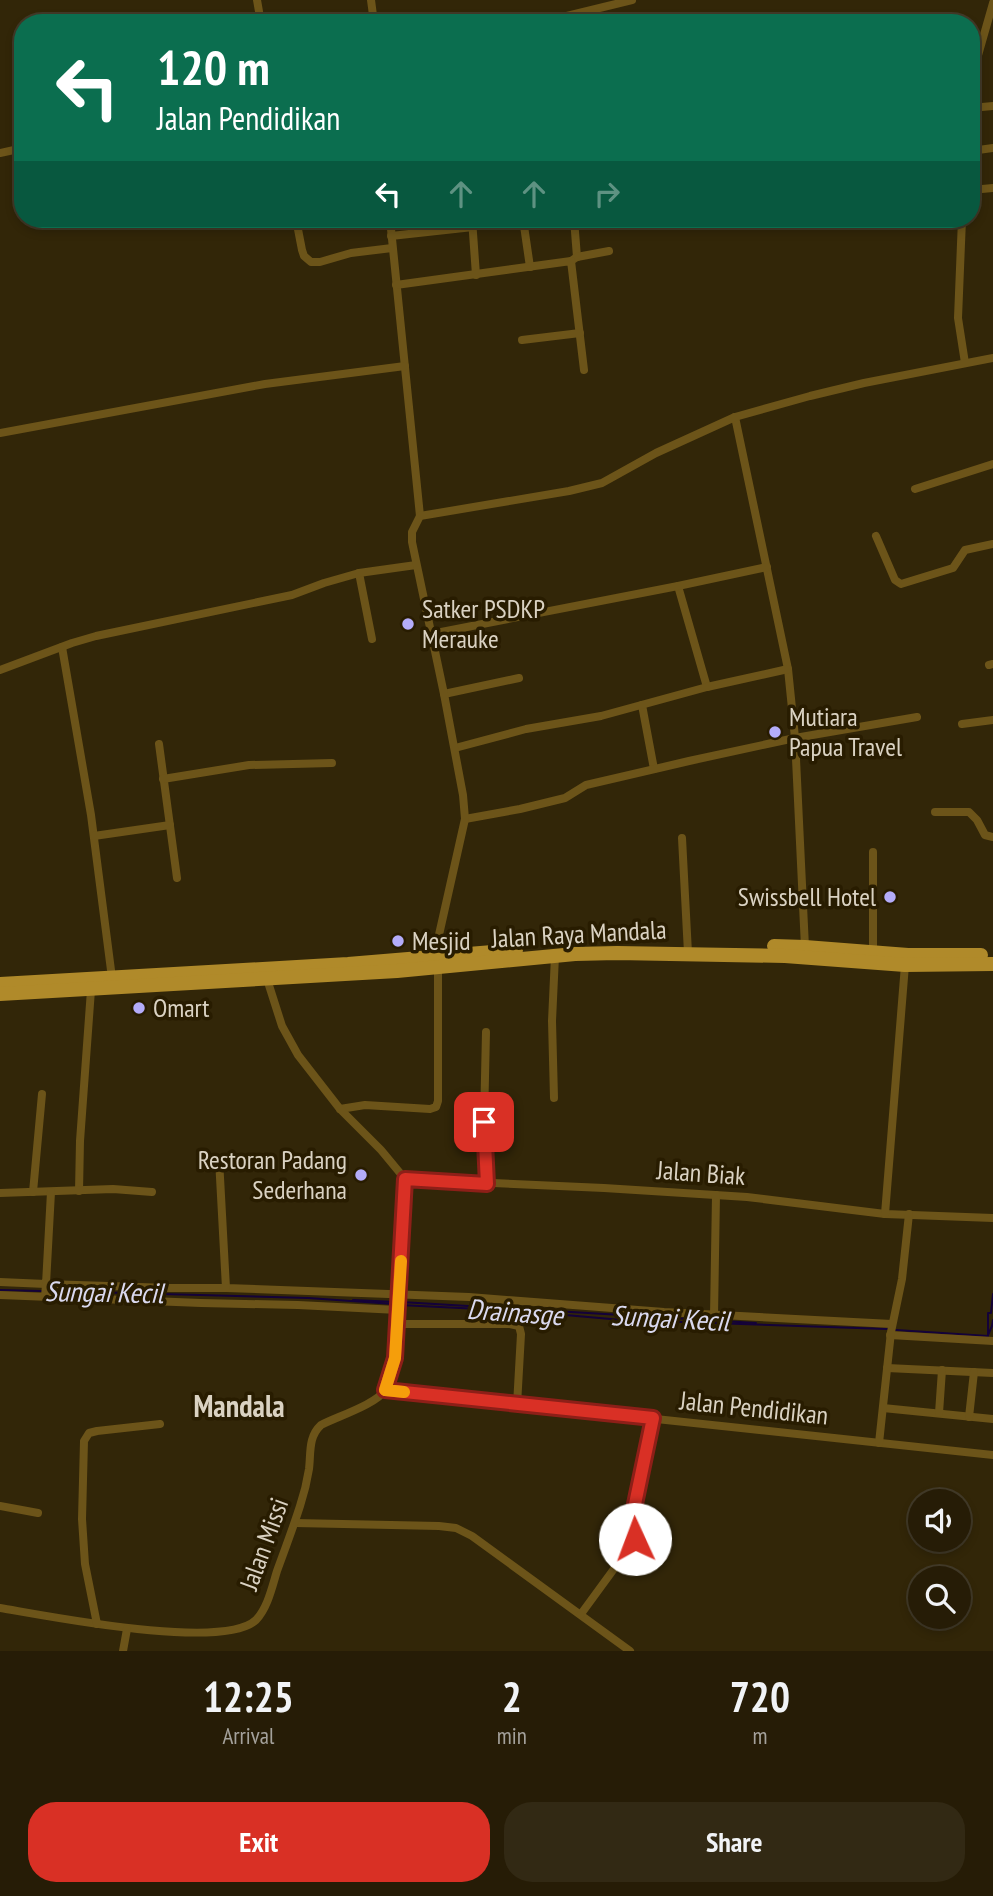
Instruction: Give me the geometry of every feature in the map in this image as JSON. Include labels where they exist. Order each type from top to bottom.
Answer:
[{"type":"highway","name":"Jalan Raya Mandala","points":[[0,984],[74,986],[91,990],[397,971],[436,962],[571,945],[688,949],[905,965],[993,964]]},
{"type":"highway","name":"Jalan Raya Mandala","points":[[0,994],[74,986],[112,978],[688,949],[805,947],[908,955],[993,955]]},
{"type":"street","points":[[575,14],[632,0]]},
{"type":"street","points":[[980,49],[993,3]]},
{"type":"street","points":[[298,228],[304,256],[311,261],[320,262],[351,253],[392,248]]},
{"type":"street","points":[[340,1109],[365,1105],[430,1109],[436,1107],[436,962],[465,820],[455,748],[411,536],[420,516],[391,228]]},
{"type":"street","points":[[391,236],[441,228]]},
{"type":"street","points":[[472,228],[476,275]]},
{"type":"street","points":[[524,228],[530,267]]},
{"type":"street","points":[[574,228],[574,259],[584,370]]},
{"type":"street","points":[[962,228],[958,318],[965,363]]},
{"type":"street","points":[[396,285],[530,267],[609,251]]},
{"type":"street","points":[[522,340],[580,333]]},
{"type":"street","points":[[420,516],[602,483],[656,453],[735,418],[810,396],[993,358]]},
{"type":"street","points":[[0,433],[265,384],[405,366]]},
{"type":"street","points":[[735,418],[788,669],[795,738],[805,947]]},
{"type":"street","points":[[915,489],[993,464]]},
{"type":"street","points":[[876,536],[896,582],[901,584],[953,568],[965,550],[993,544]]},
{"type":"street","points":[[0,670],[96,636],[292,595],[359,573],[416,565]]},
{"type":"street","points":[[431,634],[767,567]]},
{"type":"street","points":[[359,573],[372,639]]},
{"type":"street","points":[[678,586],[707,687]]},
{"type":"street","points":[[62,647],[94,836],[112,978]]},
{"type":"street","points":[[455,748],[526,729],[601,716],[707,687],[788,669]]},
{"type":"street","points":[[444,694],[519,678]]},
{"type":"street","points":[[642,705],[654,769]]},
{"type":"street","points":[[465,820],[565,798],[586,785],[654,769],[795,738],[917,717]]},
{"type":"street","points":[[962,723],[993,720]]},
{"type":"street","points":[[159,744],[177,878]]},
{"type":"street","points":[[163,779],[249,765],[332,763]]},
{"type":"street","points":[[934,812],[969,812],[985,835],[993,837]]},
{"type":"street","points":[[94,836],[170,825]]},
{"type":"street","points":[[682,838],[688,949]]},
{"type":"street","points":[[873,852],[873,953]]},
{"type":"street","points":[[554,1098],[552,1021],[555,956]]},
{"type":"street","points":[[885,1214],[905,965]]},
{"type":"street","points":[[267,979],[287,1038],[309,1070],[340,1109],[381,1150],[405,1179],[394,1364],[385,1390]]},
{"type":"street","points":[[79,1191],[91,990]]},
{"type":"street","points":[[486,1032],[484,1122],[487,1184]]},
{"type":"street","points":[[33,1192],[42,1094]]},
{"type":"street","points":[[219,1159],[226,1288]]},
{"type":"street","name":"Jalan Biak","points":[[405,1179],[747,1197],[885,1214],[993,1218]]},
{"type":"street","points":[[0,1193],[113,1189],[152,1192]]},
{"type":"street","points":[[46,1291],[51,1192]]},
{"type":"street","points":[[714,1315],[716,1195]]},
{"type":"street","points":[[879,1443],[891,1330],[902,1279],[909,1214]]},
{"type":"street","points":[[0,1282],[46,1291],[298,1305],[469,1297],[714,1315],[993,1341]]},
{"type":"street","points":[[0,1295],[46,1291],[226,1288],[399,1302]]},
{"type":"street","points":[[397,1324],[519,1326],[521,1334],[517,1405]]},
{"type":"street","points":[[887,1368],[993,1373]]},
{"type":"street","points":[[939,1413],[942,1370]]},
{"type":"street","points":[[969,1417],[974,1372]]},
{"type":"street","name":"Jalan Pendidikan","points":[[385,1390],[993,1455]]},
{"type":"street","name":"Jalan Missi","points":[[0,1608],[127,1629],[207,1635],[242,1628],[252,1623],[258,1618],[266,1602],[295,1523],[306,1489],[311,1439],[315,1431],[321,1424],[377,1399],[385,1390]]},
{"type":"street","points":[[883,1408],[993,1419]]},
{"type":"street","points":[[581,1614],[638,1534],[634,1517],[635,1504],[653,1418]]},
{"type":"street","points":[[97,1624],[85,1564],[82,1519],[84,1441],[89,1433],[97,1430],[160,1424]]},
{"type":"street","points":[[0,1506],[38,1513]]},
{"type":"street","points":[[295,1523],[456,1528],[480,1541],[630,1651]]},
{"type":"street","points":[[123,1651],[127,1629]]},
{"type":"waterway","name":"Sungai Kecil","points":[[0,1290],[41,1291]]},
{"type":"waterway","name":"Sungai Kecil","points":[[50,1291],[308,1298],[394,1304]]},
{"type":"waterway","name":"Sungai Kecil","points":[[896,1330],[988,1336],[988,1313],[991,1313],[993,1294]]},
{"type":"waterway","name":"Sungai Kecil","points":[[353,1300],[396,1302]]},
{"type":"waterway","name":"Sungai Kecil","points":[[401,1302],[756,1323]]},
{"type":"waterway","name":"Sungai Kecil","points":[[400,1305],[520,1311],[622,1320],[887,1329]]},
{"type":"waterway","name":"Sungai Kecil","points":[[988,1335],[993,1320]]},
{"type":"slow traffic","points":[[401,1261],[395,1358],[385,1390],[404,1392]]},
{"type":"place","name":"Satker PSDKP Merauke","points":[[408,624]]},
{"type":"place","name":"Mutiara Papua Travel","points":[[775,732]]},
{"type":"place","name":"Swissbell Hotel","points":[[890,897]]},
{"type":"place","name":"Mesjid","points":[[398,941]]},
{"type":"place","name":"Omart","points":[[139,1008]]},
{"type":"place","name":"Restoran Padang Sederhana","points":[[361,1175]]},
{"type":"district","name":"Mandala","points":[[239,1407]]},
{"type":"route","points":[[484,1122],[487,1184],[405,1179],[395,1358],[385,1390],[653,1418],[635,1504],[634,1517],[638,1534],[635,1539]]},
{"type":"water label","name":"Drainasge","points":[[515,1312]]}]
